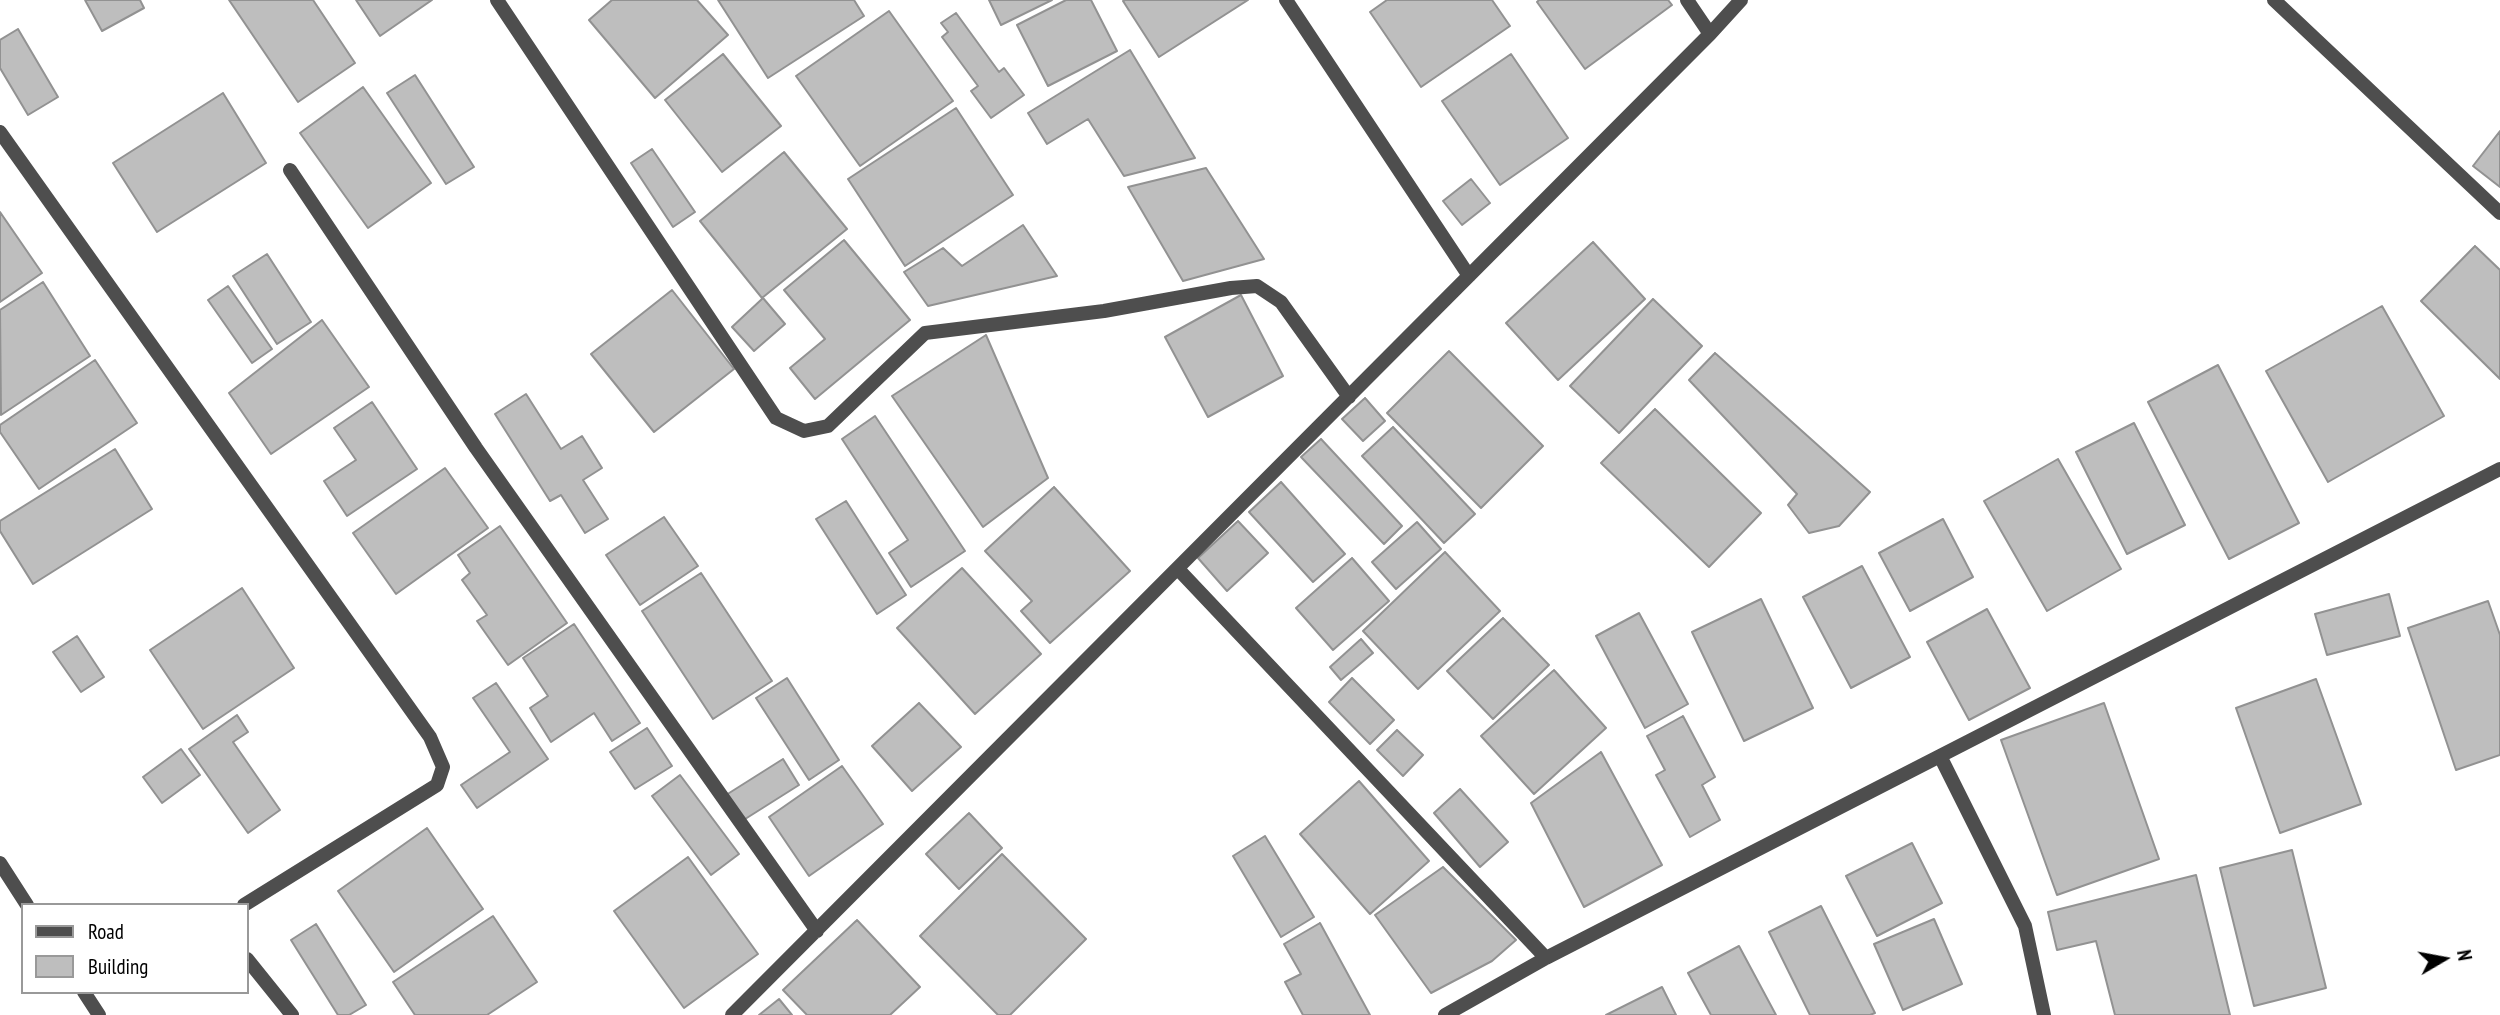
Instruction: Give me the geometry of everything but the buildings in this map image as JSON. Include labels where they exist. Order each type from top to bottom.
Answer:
[{"type":"street","points":[[497,0],[776,418],[804,431],[828,426],[926,333],[1104,311],[1231,288],[1257,286],[1280,302],[1349,397]]},
{"type":"street","points":[[1286,0],[1469,276]]},
{"type":"street","points":[[1687,0],[1710,34]]},
{"type":"street","points":[[732,1015],[1741,0]]},
{"type":"street","points":[[2274,0],[2500,213]]},
{"type":"street","points":[[0,132],[430,737],[443,767],[437,785],[247,903]]},
{"type":"street","points":[[290,170],[476,448],[817,931]]},
{"type":"street","points":[[1445,1015],[1546,958],[2500,469]]},
{"type":"street","points":[[1178,569],[1546,958]]},
{"type":"street","points":[[1940,756],[2025,926],[2044,1015]]},
{"type":"street","points":[[0,863],[26,903]]},
{"type":"street","points":[[248,959],[292,1015]]},
{"type":"street","points":[[85,994],[99,1015]]}]
